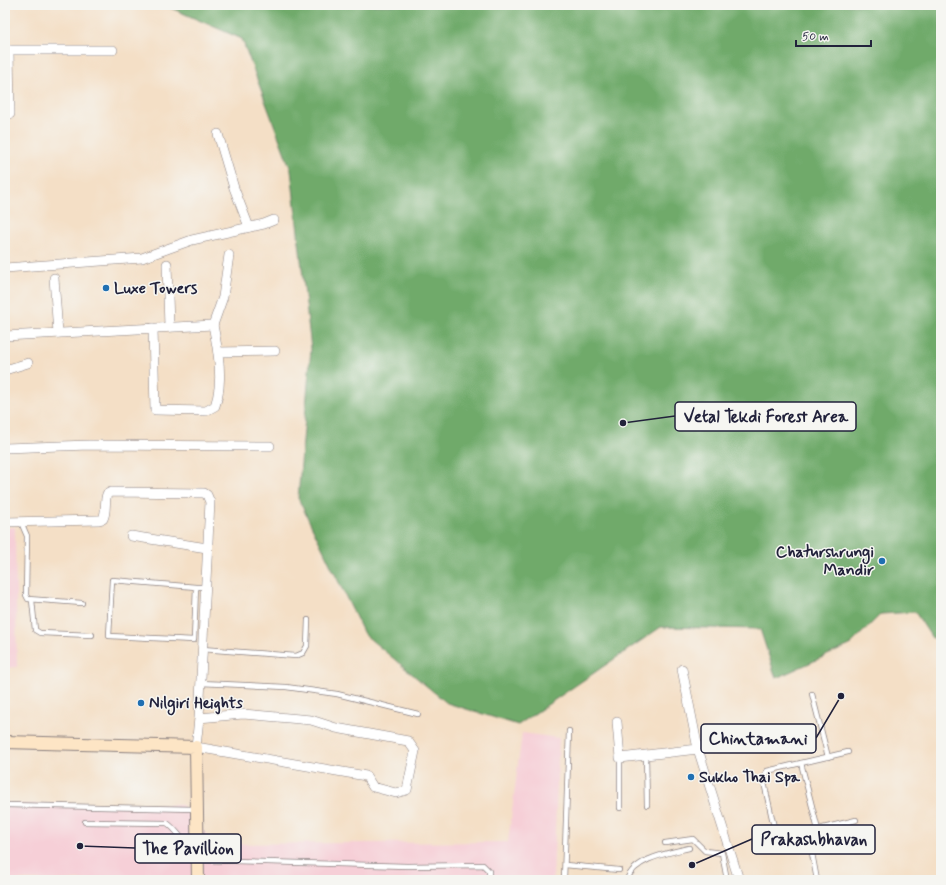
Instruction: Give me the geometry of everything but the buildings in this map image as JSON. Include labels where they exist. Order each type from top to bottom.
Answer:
[{"type":"street","points":[[10,114],[7,50],[113,50]]},
{"type":"street","points":[[218,134],[234,188],[249,227]]},
{"type":"street","points":[[5,268],[142,258],[192,240],[274,220]]},
{"type":"street","points":[[153,328],[155,410],[206,411],[215,406],[219,396],[218,352],[214,325],[224,297],[228,255]]},
{"type":"street","points":[[167,264],[169,327]]},
{"type":"street","points":[[54,278],[58,333]]},
{"type":"street","points":[[5,336],[214,325]]},
{"type":"street","points":[[218,352],[274,351]]},
{"type":"street","points":[[5,370],[28,363]]},
{"type":"street","points":[[5,448],[89,445],[270,446]]},
{"type":"street","points":[[5,522],[103,519],[105,515],[105,498],[110,492],[204,493],[207,495],[210,502],[207,548],[201,587],[202,649],[199,718],[196,747],[198,880]]},
{"type":"street","points":[[131,536],[207,548]]},
{"type":"street","points":[[682,669],[698,750],[739,880]]},
{"type":"street","points":[[5,742],[196,747],[366,776],[373,787],[396,793],[407,790],[415,751],[408,741],[336,728],[311,720],[243,714],[199,718]]},
{"type":"street","points":[[617,722],[620,758],[698,750]]},
{"type":"lane","points":[[21,522],[27,536],[26,595],[28,599],[82,603]]},
{"type":"lane","points":[[112,580],[201,587],[194,640],[109,636],[112,580]]},
{"type":"lane","points":[[32,600],[35,630],[40,633],[92,635]]},
{"type":"lane","points":[[202,649],[296,656],[303,654],[307,646],[308,620]]},
{"type":"lane","points":[[200,683],[286,686],[337,694],[418,714]]},
{"type":"lane","points":[[812,694],[828,757]]},
{"type":"lane","points":[[564,880],[569,730]]},
{"type":"lane","points":[[848,752],[767,771],[763,778],[776,836],[782,838],[856,820]]},
{"type":"lane","points":[[646,755],[647,804]]},
{"type":"lane","points":[[620,758],[620,808]]},
{"type":"lane","points":[[801,763],[818,830]]},
{"type":"lane","points":[[5,805],[197,809]]},
{"type":"lane","points":[[85,822],[167,823],[175,828],[179,837],[197,860],[407,866],[483,865],[489,871],[489,880]]},
{"type":"lane","points":[[808,832],[817,880]]},
{"type":"lane","points":[[665,843],[693,838],[705,851],[722,853],[727,880]]},
{"type":"lane","points":[[627,880],[629,873],[655,856],[689,848]]},
{"type":"lane","points":[[565,865],[619,870]]},
{"type":"shaded area","points":[[15,527],[17,667],[5,668],[5,528]]},
{"type":"shaded area","points":[[522,733],[559,738],[553,880],[5,880],[5,804],[182,805],[214,844],[508,842]]},
{"type":"green space","points":[[164,5],[941,5],[941,637],[932,638],[915,612],[881,614],[850,645],[776,678],[760,629],[661,627],[518,725],[447,703],[364,634],[298,498],[311,349],[291,170],[242,39]]},
{"type":"place","name":"Luxe Towers","points":[[106,288]]},
{"type":"place","name":"Vetal Tekdi Forest Area","points":[[623,423]]},
{"type":"place","name":"Chaturshrungi Mandir","points":[[882,561]]},
{"type":"place","name":"Chintamani","points":[[841,696]]},
{"type":"place","name":"Nilgiri Heights","points":[[141,703]]},
{"type":"place","name":"Sukho Thai Spa","points":[[691,777]]},
{"type":"place","name":"The Pavillion","points":[[80,846]]},
{"type":"place","name":"Prakashbhavan","points":[[692,865]]}]
